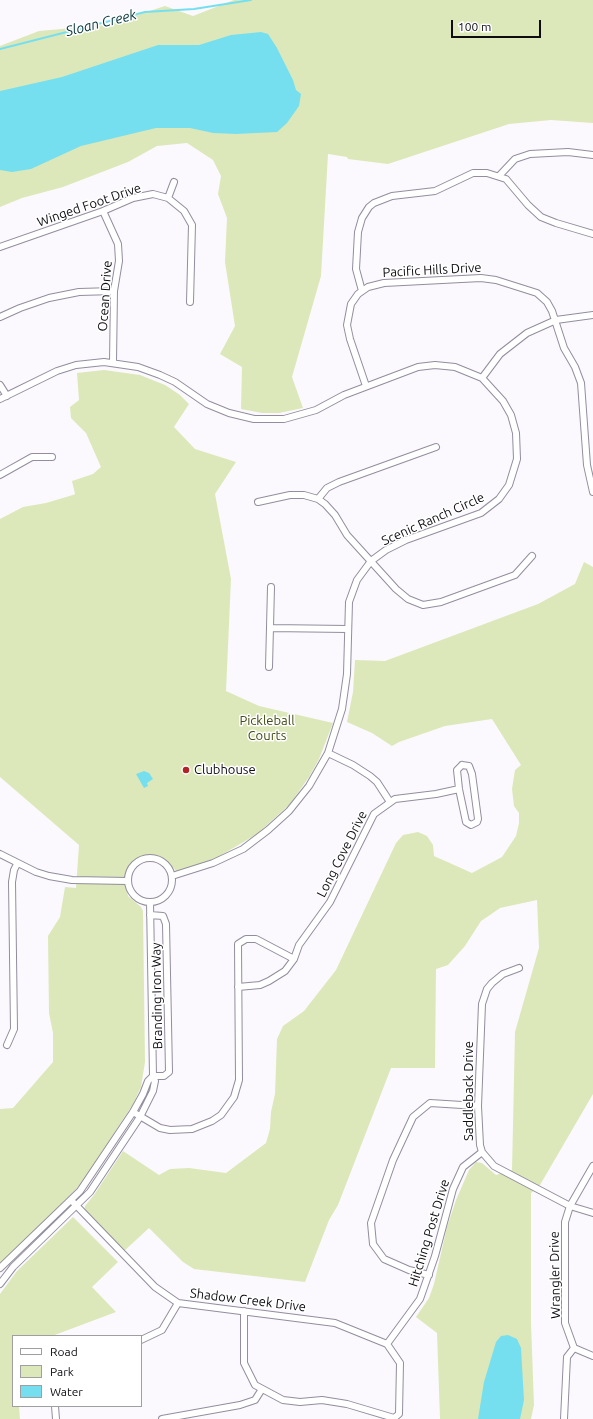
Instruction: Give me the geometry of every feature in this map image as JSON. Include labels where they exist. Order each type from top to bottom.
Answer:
[{"type":"street","points":[[499,176],[515,159],[530,154],[568,152],[593,155]]},
{"type":"street","points":[[366,386],[350,339],[347,325],[351,304],[362,291],[356,269],[358,232],[362,218],[371,205],[392,196],[435,191],[473,173],[487,173],[499,176],[511,184],[528,205],[542,217],[556,223],[593,234]]},
{"type":"street","points":[[168,198],[174,182]]},
{"type":"street","name":"Winged Foot Drive","points":[[0,247],[103,211],[133,198],[153,194],[168,198],[184,211],[192,225],[190,302]]},
{"type":"street","points":[[366,199],[371,205]]},
{"type":"street","name":"Ocean Drive","points":[[103,211],[118,244],[119,261],[114,291],[113,362]]},
{"type":"street","name":"Pacific Hills Drive","points":[[362,291],[368,287],[384,283],[488,278],[537,293],[547,302],[556,320],[564,348],[582,383],[587,465],[593,492]]},
{"type":"street","points":[[0,317],[49,298],[79,292],[114,291]]},
{"type":"street","points":[[482,378],[500,354],[512,343],[538,327],[556,320],[593,315]]},
{"type":"street","name":"Scenic Ranch Circle","points":[[0,399],[46,375],[66,368],[87,363],[113,362],[155,372],[175,382],[198,399],[218,409],[254,419],[284,419],[323,407],[344,395],[366,386],[426,365],[455,367],[482,378],[496,392],[508,408],[516,433],[518,450],[516,463],[512,477],[504,491],[493,505],[481,513],[401,542],[371,561],[357,580],[351,595],[344,697],[338,725],[328,753],[309,786],[300,798],[268,830],[232,855],[199,868],[172,876]]},
{"type":"street","points":[[0,385],[7,396]]},
{"type":"street","points":[[318,499],[327,488],[339,482],[436,447]]},
{"type":"street","points":[[0,475],[32,457],[52,457]]},
{"type":"street","points":[[258,502],[296,495],[318,499],[330,509],[347,535],[402,595],[412,601],[424,605],[441,602],[506,579],[522,570],[532,556]]},
{"type":"street","points":[[269,667],[271,587]]},
{"type":"street","points":[[270,628],[348,629]]},
{"type":"street","points":[[328,753],[353,765],[370,776],[377,782],[390,802]]},
{"type":"street","points":[[466,765],[471,769],[476,802],[478,819],[474,824],[471,825],[466,822],[459,789],[457,770],[466,765]]},
{"type":"street","name":"Long Cove Drive","points":[[238,987],[256,986],[269,981],[285,971],[294,960],[299,945],[330,902],[370,819],[390,802],[459,789]]},
{"type":"street","points":[[0,854],[17,864],[36,872],[60,878],[128,881]]},
{"type":"street","points":[[151,858],[165,864],[172,876],[171,889],[156,902],[143,901],[132,894],[128,881],[132,867],[137,862],[151,858]]},
{"type":"street","points":[[7,1046],[14,1029],[12,882],[14,870],[17,864]]},
{"type":"street","points":[[0,1284],[13,1267],[93,1188],[140,1117],[153,1091],[155,1081],[153,1076],[150,902]]},
{"type":"street","name":"Branding Iron Way","points":[[150,915],[160,915],[165,919],[169,1072],[164,1076],[153,1076]]},
{"type":"street","points":[[133,1112],[160,1128],[170,1130],[192,1129],[212,1121],[229,1106],[236,1093],[239,1080],[238,944],[246,939],[256,939],[294,960]]},
{"type":"street","name":"Saddleback Drive","points":[[520,968],[498,977],[487,989],[484,996],[481,1013],[478,1106],[478,1138],[482,1152],[494,1166],[570,1206],[593,1213]]},
{"type":"street","points":[[0,1268],[71,1200],[86,1183],[133,1112],[148,1081],[153,1076]]},
{"type":"street","points":[[428,1275],[409,1270],[384,1259],[373,1244],[371,1223],[393,1160],[413,1117],[430,1103],[478,1106]]},
{"type":"street","name":"Hitching Post Drive","points":[[387,1344],[420,1299],[453,1189],[463,1167],[482,1152]]},
{"type":"street","name":"Wrangler Drive","points":[[574,1348],[565,1323],[565,1222],[570,1206],[593,1166]]},
{"type":"street","name":"Shadow Creek Drive","points":[[71,1200],[154,1287],[178,1303],[335,1323],[387,1344]]},
{"type":"street","points":[[142,1340],[162,1330],[178,1303]]},
{"type":"street","points":[[244,1311],[244,1364],[255,1385],[283,1400],[328,1401],[347,1404],[394,1418],[399,1414],[400,1364],[387,1344]]},
{"type":"street","points":[[564,1419],[567,1357],[574,1348],[593,1356]]},
{"type":"street","points":[[162,1419],[240,1405],[255,1400],[262,1389]]},
{"type":"street","points":[[55,1407],[56,1419]]},
{"type":"green space","points":[[234,0],[593,0],[593,123],[551,120],[509,124],[388,164],[348,159],[347,157],[328,154],[321,276],[292,377],[303,408],[279,413],[262,413],[241,409],[242,367],[220,354],[235,326],[225,262],[227,218],[218,194],[221,176],[213,160],[187,143],[157,146],[128,162],[63,187],[22,198],[0,207],[0,46],[39,31],[106,25],[165,6],[193,16]]},
{"type":"green space","name":"Pickleball Courts","points":[[104,370],[140,375],[165,385],[180,395],[189,404],[174,427],[195,449],[236,462],[215,494],[231,579],[226,691],[259,706],[333,723],[319,759],[309,777],[290,804],[257,834],[218,857],[180,871],[176,871],[168,862],[156,856],[140,857],[130,866],[125,875],[128,896],[141,907],[143,911],[145,1062],[141,1087],[133,1104],[81,1184],[0,1264],[0,1109],[13,1108],[53,1062],[53,1033],[49,1013],[48,936],[60,917],[65,887],[76,888],[79,845],[0,777],[0,519],[23,507],[46,503],[75,494],[72,481],[93,474],[101,467],[86,433],[71,418],[70,407],[79,400],[77,373]]},
{"type":"green space","points":[[584,562],[593,567],[593,1094],[540,1185],[531,1193],[531,1323],[534,1405],[531,1419],[440,1419],[437,1333],[416,1317],[429,1298],[434,1284],[447,1227],[456,1200],[469,1170],[476,1162],[482,1163],[496,1175],[512,1170],[515,1032],[539,948],[537,900],[500,908],[481,921],[465,946],[448,965],[436,969],[435,1068],[391,1068],[338,1205],[329,1220],[305,1282],[194,1269],[183,1262],[149,1228],[123,1252],[84,1211],[85,1206],[123,1151],[159,1175],[170,1169],[189,1168],[226,1173],[266,1143],[270,1129],[271,1112],[275,1094],[277,1039],[283,1026],[304,1011],[336,970],[396,843],[403,835],[418,832],[427,836],[433,845],[434,856],[472,873],[502,857],[516,836],[519,823],[519,813],[514,806],[512,789],[515,770],[521,765],[492,719],[445,726],[399,742],[392,746],[372,733],[347,722],[353,692],[355,660],[385,661],[538,604],[575,584]]},
{"type":"green space","points":[[73,1217],[118,1262],[92,1287],[116,1312],[55,1335],[12,1335],[12,1407],[19,1407],[20,1419],[0,1419],[0,1294],[17,1271]]},
{"type":"water","points":[[261,32],[268,34],[277,48],[293,80],[296,90],[301,94],[299,106],[287,123],[277,132],[236,134],[213,133],[190,128],[156,128],[81,146],[31,169],[12,172],[0,170],[0,91],[62,77],[158,45],[199,45],[231,35]]},
{"type":"water","points":[[144,771],[149,773],[153,779],[147,783],[148,786],[144,788],[136,774]]},
{"type":"water","points":[[508,1335],[517,1339],[521,1348],[524,1400],[520,1419],[478,1419],[484,1382],[496,1342],[501,1336]]},
{"type":"waterway","name":"Sloan Creek","points":[[0,49],[145,12],[194,9],[251,0]]},
{"type":"place","name":"Clubhouse","points":[[186,770]]}]
